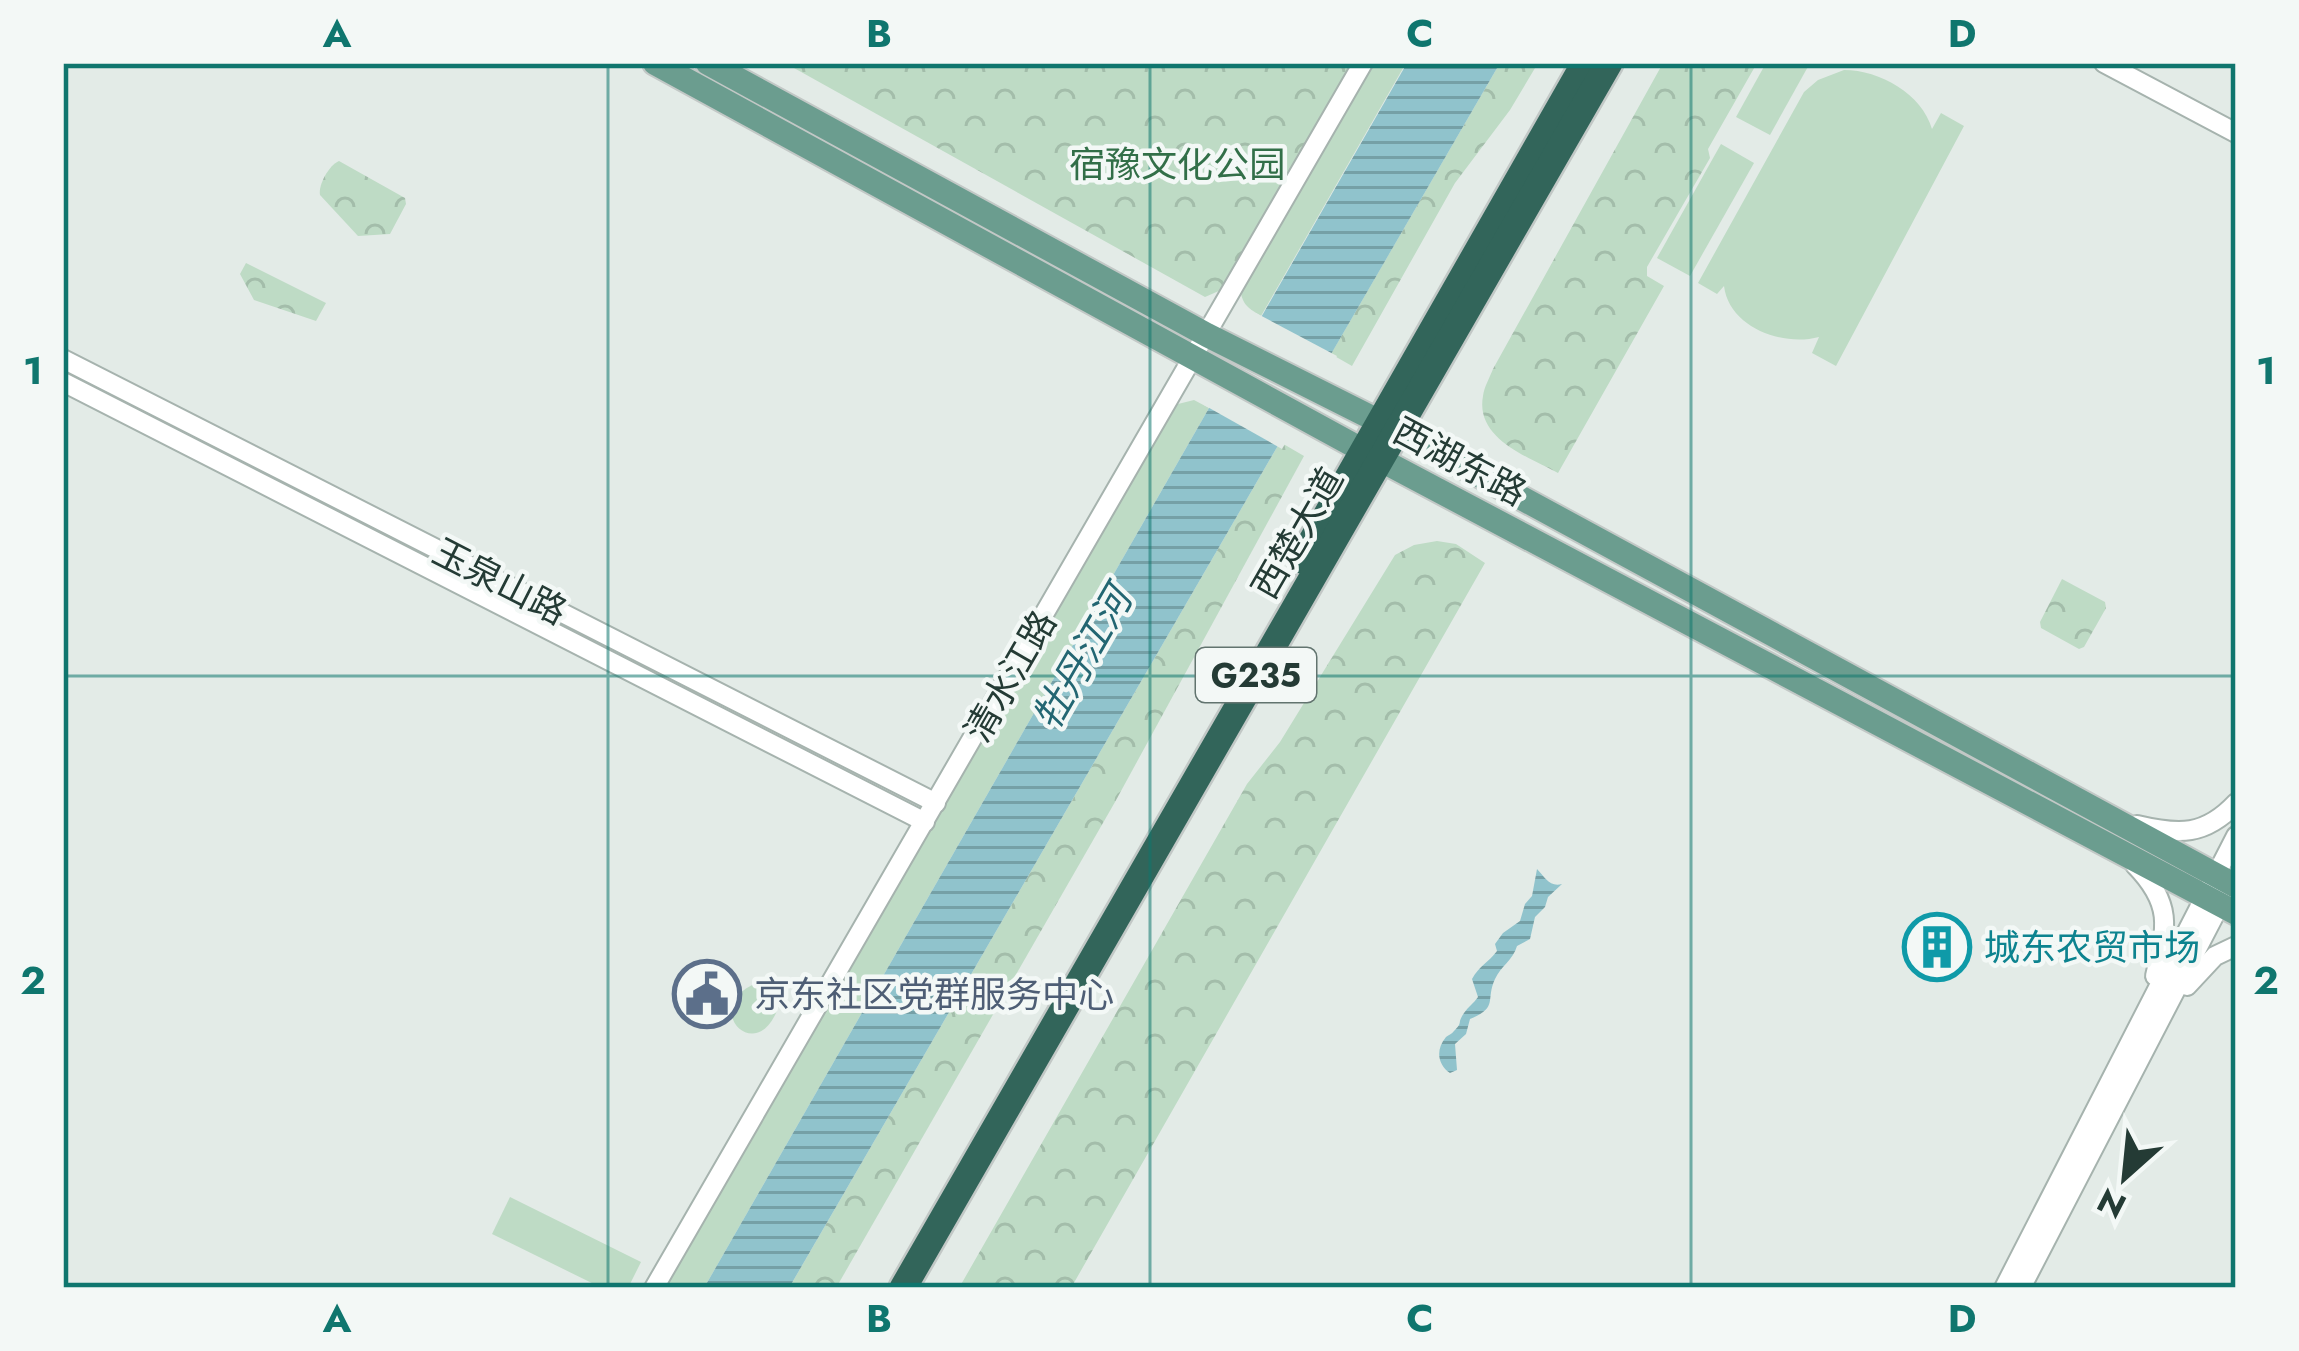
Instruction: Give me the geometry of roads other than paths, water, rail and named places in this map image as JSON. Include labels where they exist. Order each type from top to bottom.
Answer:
[{"type":"highway","name":"西楚大道","points":[[1389,427],[1585,63]]},
{"type":"highway","name":"西楚大道","points":[[882,1288],[1372,455],[1609,63]]},
{"type":"highway","name":"西楚大道","points":[[903,1288],[1372,455]]},
{"type":"main road","name":"西湖东路","points":[[655,63],[1372,455],[2226,890]]},
{"type":"main road","name":"西湖东路","points":[[708,63],[1216,339],[1389,427],[2075,813]]},
{"type":"street","name":"清水江路","points":[[654,1288],[936,803],[1203,363],[1364,63]]},
{"type":"street","points":[[2104,63],[2236,133]]},
{"type":"street","name":"玉泉山路","points":[[63,359],[936,803]]},
{"type":"street","name":"玉泉山路","points":[[63,382],[925,822]]},
{"type":"street","points":[[2075,813],[2174,832],[2196,830],[2221,819],[2236,803]]},
{"type":"street","points":[[2021,1288],[2152,1019],[2165,937],[2164,910],[2154,885],[2075,813]]},
{"type":"street","points":[[2003,1288],[2226,890],[2236,836]]},
{"type":"street","points":[[2152,1019],[2203,967],[2236,946]]},
{"type":"water","name":"牡丹江河","points":[[1407,63],[1500,63],[789,1288],[704,1288]]},
{"type":"water","points":[[1537,869],[1551,883],[1562,884],[1535,917],[1530,939],[1517,946],[1498,974],[1488,1007],[1470,1019],[1466,1034],[1455,1044],[1457,1070],[1450,1073],[1441,1062],[1440,1047],[1478,997],[1472,979],[1497,951],[1495,944],[1503,933],[1520,921],[1532,896]]},
{"type":"place","name":"城东农贸市场","points":[[1937,947]]},
{"type":"place","name":"京东社区党群服务中心","points":[[707,994]]},
{"type":"park label","name":"宿豫文化公园","points":[[1177,164]]}]
